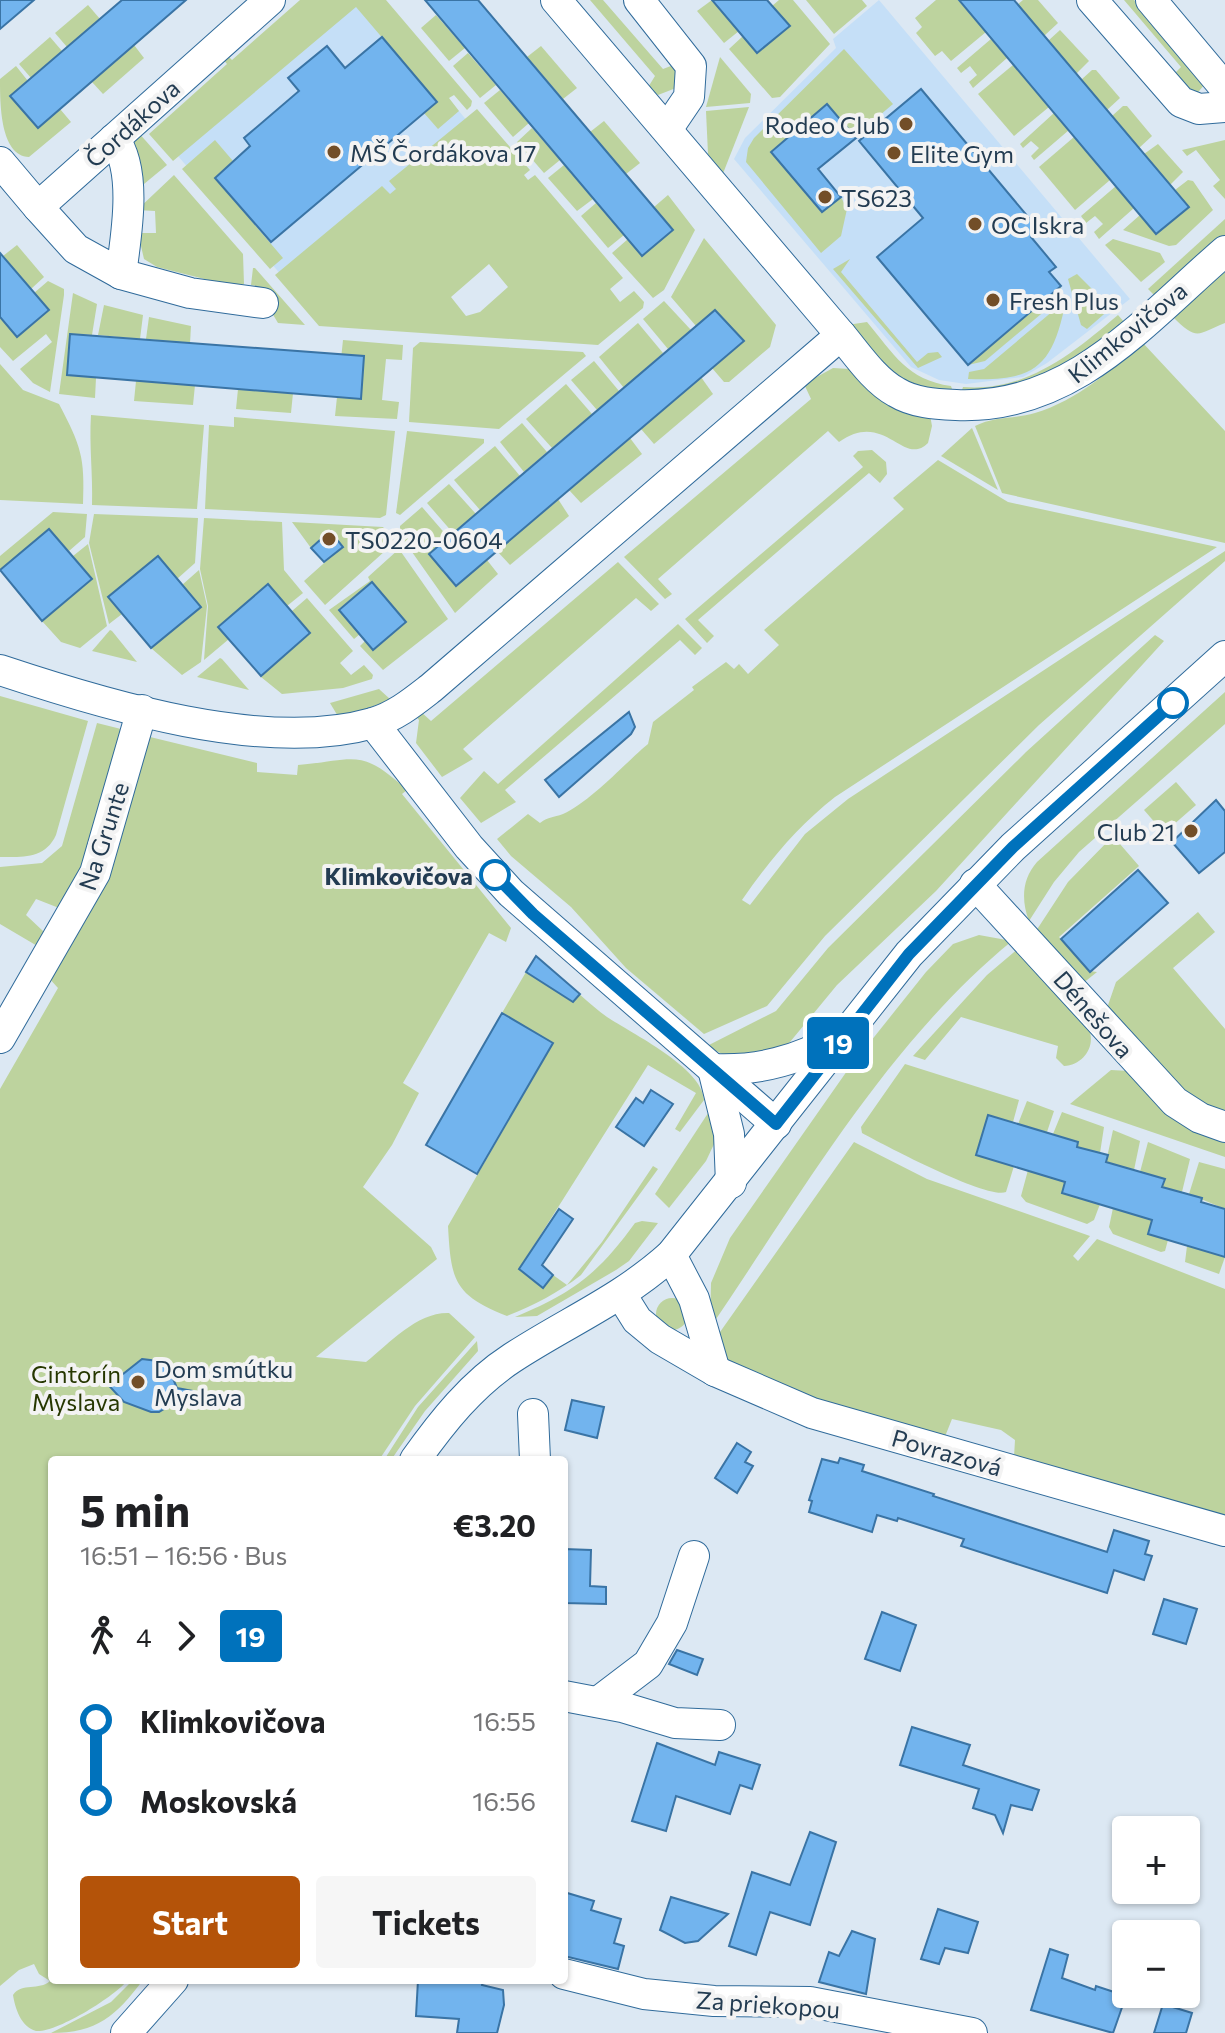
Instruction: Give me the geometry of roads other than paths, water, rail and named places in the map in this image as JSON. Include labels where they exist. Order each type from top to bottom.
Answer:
[{"type":"street","name":"Čordákova","points":[[38,207],[270,0]]},
{"type":"street","points":[[556,0],[668,128],[689,97],[691,66],[639,0]]},
{"type":"street","points":[[1092,0],[1181,102],[1199,109],[1225,107]]},
{"type":"street","points":[[1151,0],[1225,88]]},
{"type":"street","name":"Klimkovičova","points":[[668,128],[882,382],[907,398],[963,405],[1011,402],[1051,390],[1081,373],[1225,251]]},
{"type":"street","points":[[114,139],[122,149],[126,165],[128,226],[121,274]]},
{"type":"street","points":[[0,162],[76,249],[121,274],[190,293],[263,303]]},
{"type":"street","points":[[0,670],[142,710],[261,732],[328,730],[373,723],[404,709],[431,688],[841,335]]},
{"type":"street","points":[[418,1456],[470,1393],[510,1359],[622,1296],[671,1255],[731,1183],[909,954],[975,884],[1225,656]]},
{"type":"street","name":"Na Grunte","points":[[0,1038],[95,873],[142,710]]},
{"type":"street","points":[[373,723],[469,847],[511,893],[776,1124]]},
{"type":"street","name":"Dénešova","points":[[975,884],[1175,1102],[1200,1118],[1225,1127]]},
{"type":"street","points":[[713,1069],[751,1068],[784,1062],[845,1034]]},
{"type":"street","points":[[713,1069],[729,1134],[731,1183]]},
{"type":"street","points":[[671,1255],[694,1299],[715,1371]]},
{"type":"street","name":"Povrazová","points":[[622,1296],[648,1332],[715,1371],[812,1413],[1225,1531]]},
{"type":"street","points":[[533,1414],[535,1456]]},
{"type":"street","points":[[598,1702],[648,1664],[672,1623],[694,1556]]},
{"type":"street","points":[[568,1697],[675,1723],[720,1725]]},
{"type":"street","name":"Za priekopou","points":[[568,1975],[644,1994],[714,2001],[810,2002],[972,2033]]},
{"type":"street","points":[[126,2033],[150,2019],[171,1984]]},
{"type":"street","points":[[99,2033],[150,2019]]},
{"type":"place","name":"Rodeo Club","points":[[906,124]]},
{"type":"place","name":"MŠ Čordákova 17","points":[[334,152]]},
{"type":"place","name":"Elite Gym","points":[[894,153]]},
{"type":"place","name":"TS623","points":[[825,197]]},
{"type":"place","name":"OC Iskra","points":[[975,224]]},
{"type":"place","name":"Fresh Plus","points":[[993,300]]},
{"type":"place","name":"TS0220-0604","points":[[329,539]]},
{"type":"place","name":"Club 21","points":[[1191,831]]},
{"type":"place","name":"Klimkovičova","points":[[495,875]]},
{"type":"place","name":"Dom smútku Myslava","points":[[138,1382]]},
{"type":"park label","name":"Cintorín Myslava","points":[[76,1387]]}]
